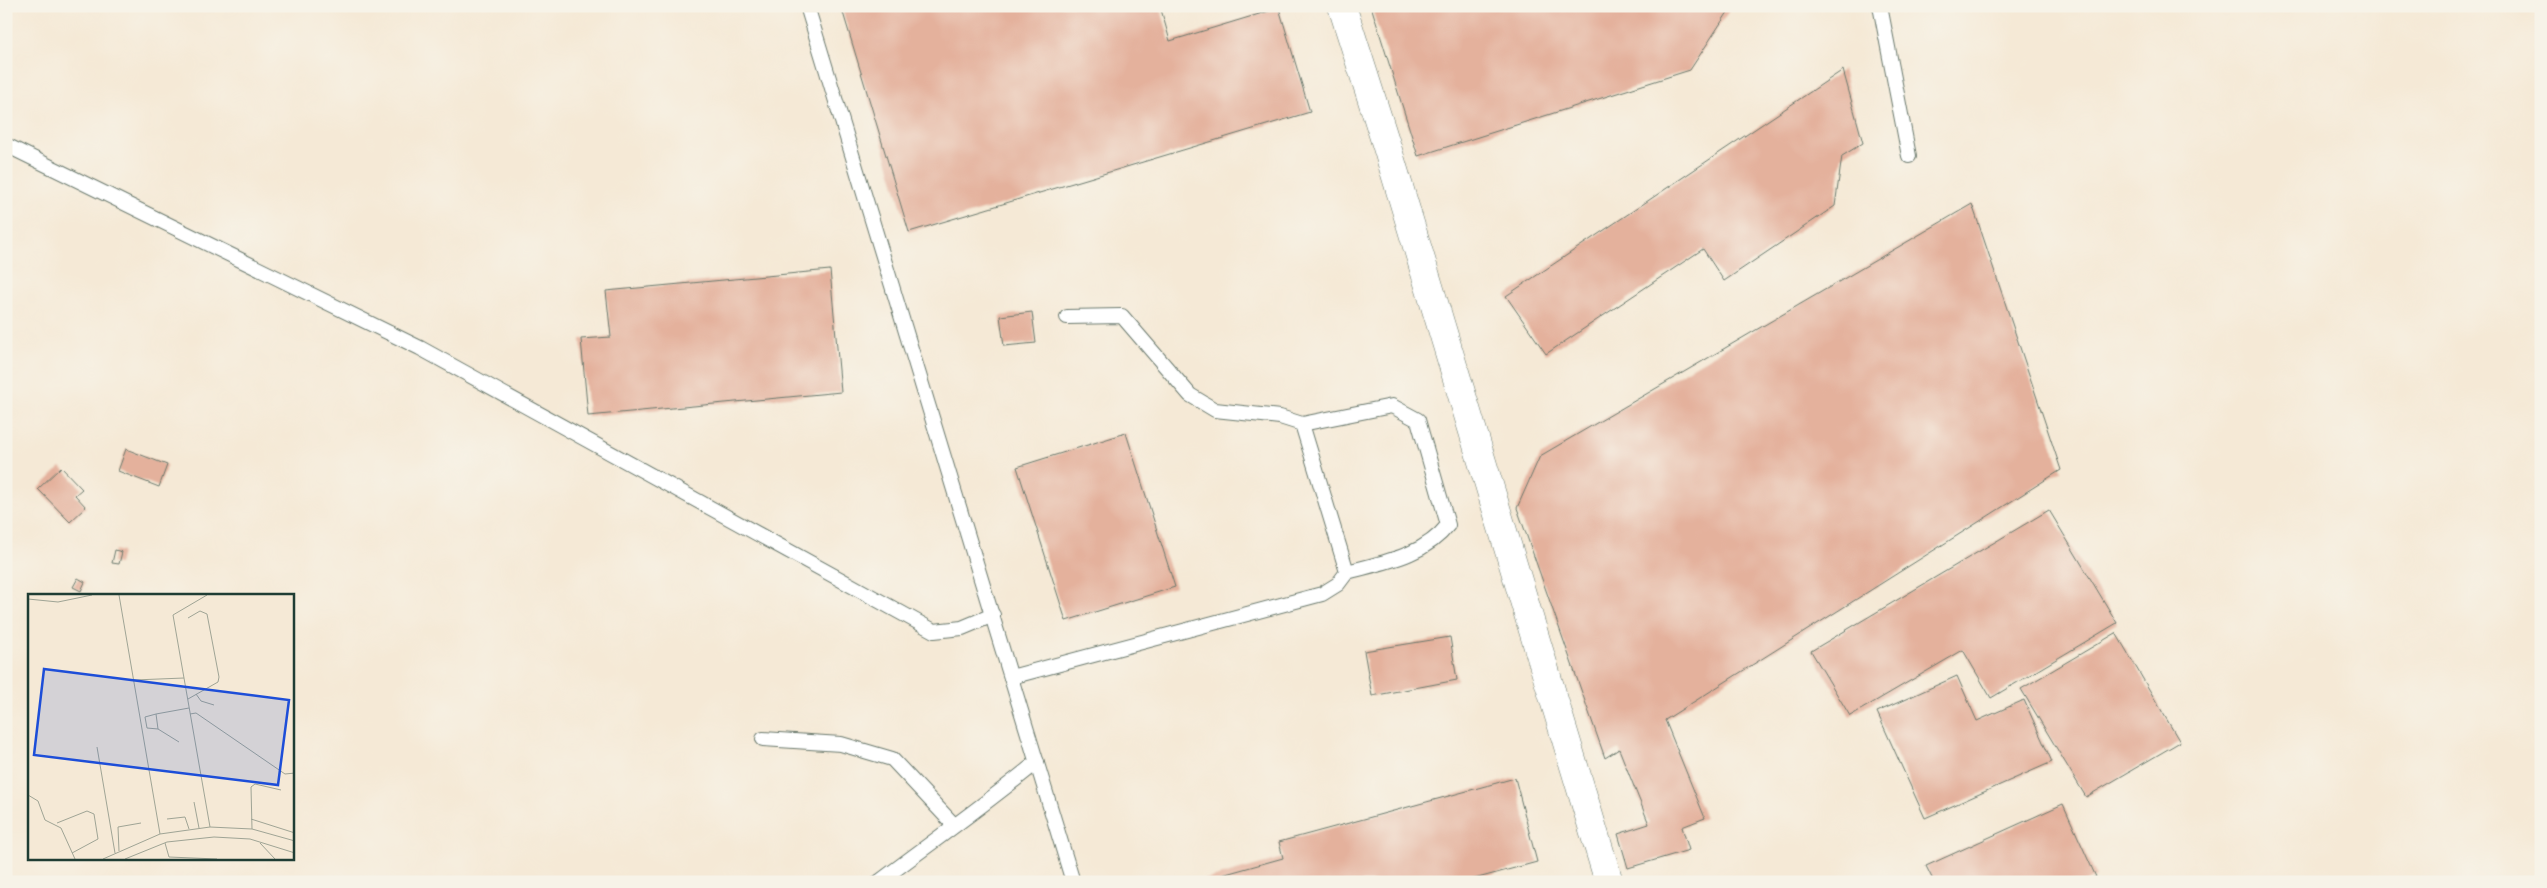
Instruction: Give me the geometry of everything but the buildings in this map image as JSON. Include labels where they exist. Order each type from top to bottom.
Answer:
[{"type":"street","points":[[1342,6],[1387,147],[1609,882]]},
{"type":"lane","points":[[807,6],[1074,882]]},
{"type":"lane","points":[[1880,6],[1909,156]]},
{"type":"lane","points":[[6,145],[420,348],[934,630],[962,628],[993,615]]},
{"type":"lane","points":[[1011,677],[1322,594],[1338,584],[1347,572],[1410,554],[1438,538],[1448,524],[1418,420],[1392,406],[1302,424],[1280,418],[1215,410],[1190,395],[1122,316],[1066,317]]},
{"type":"lane","points":[[1302,424],[1347,572]]},
{"type":"lane","points":[[763,739],[841,744],[892,759],[954,825]]},
{"type":"lane","points":[[879,882],[954,825],[986,805],[1037,762]]}]
